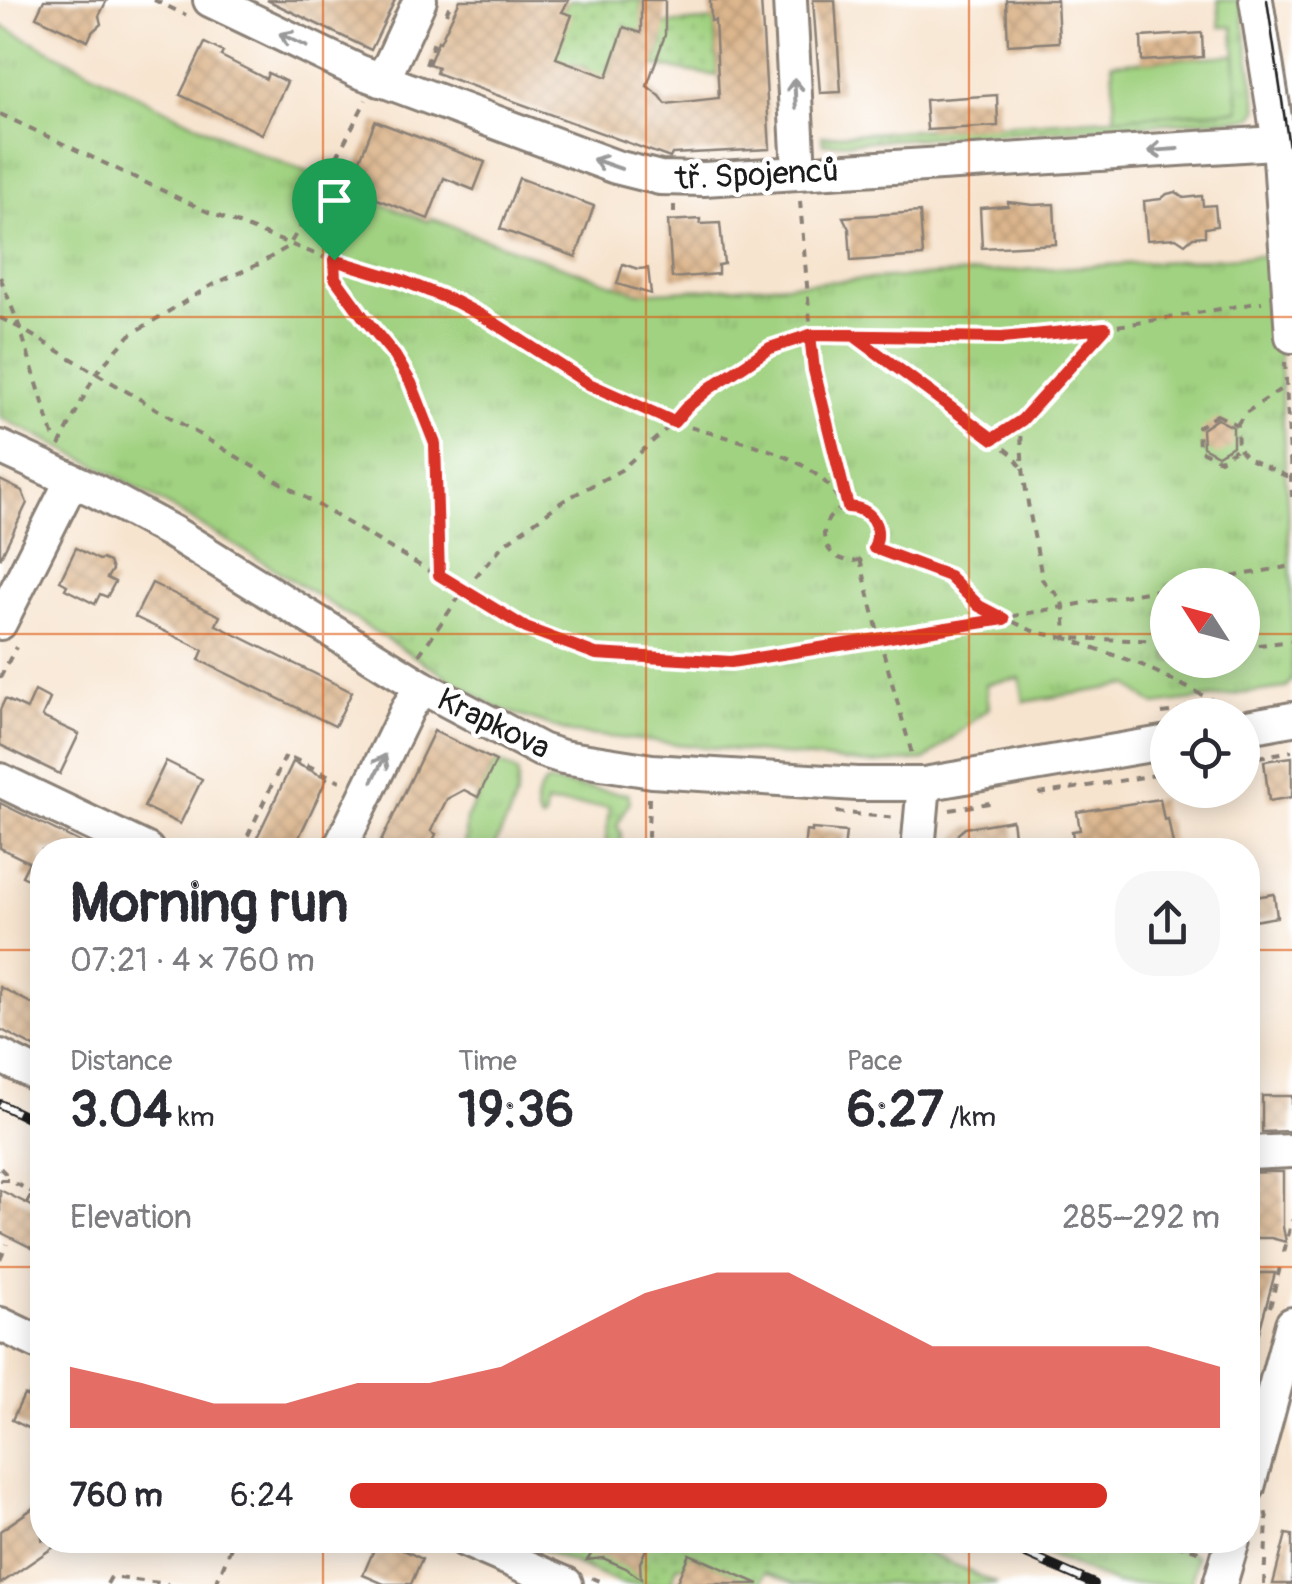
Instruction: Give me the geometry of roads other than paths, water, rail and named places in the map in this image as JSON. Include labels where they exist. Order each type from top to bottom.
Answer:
[{"type":"street","name":"tř. Spojenců","points":[[212,0],[373,90],[652,177],[799,184],[1285,143]]},
{"type":"street","points":[[373,90],[391,63],[420,0]]},
{"type":"street","points":[[790,0],[799,184]]},
{"type":"street","points":[[1256,0],[1285,143],[1292,336]]},
{"type":"street","name":"Krapkova","points":[[0,446],[64,466],[541,750],[563,757],[652,771],[857,784],[925,784],[1150,745]]},
{"type":"street","points":[[0,623],[64,466]]},
{"type":"street","points":[[345,838],[408,708],[418,675]]},
{"type":"street","points":[[1260,717],[1292,719]]},
{"type":"street","points":[[0,780],[122,838]]},
{"type":"street","points":[[919,838],[925,784]]},
{"type":"street","points":[[0,1056],[30,1072]]},
{"type":"street","points":[[1260,1152],[1292,1151]]},
{"type":"street","points":[[0,1324],[30,1338]]},
{"type":"street","points":[[1260,1471],[1292,1324]]},
{"type":"street","points":[[492,1553],[550,1581]]},
{"type":"street","points":[[1218,1553],[1220,1584]]},
{"type":"tram line","points":[[1267,0],[1292,167]]},
{"type":"railway","points":[[0,1104],[30,1119]]},
{"type":"railway","points":[[1024,1553],[1094,1584]]}]
